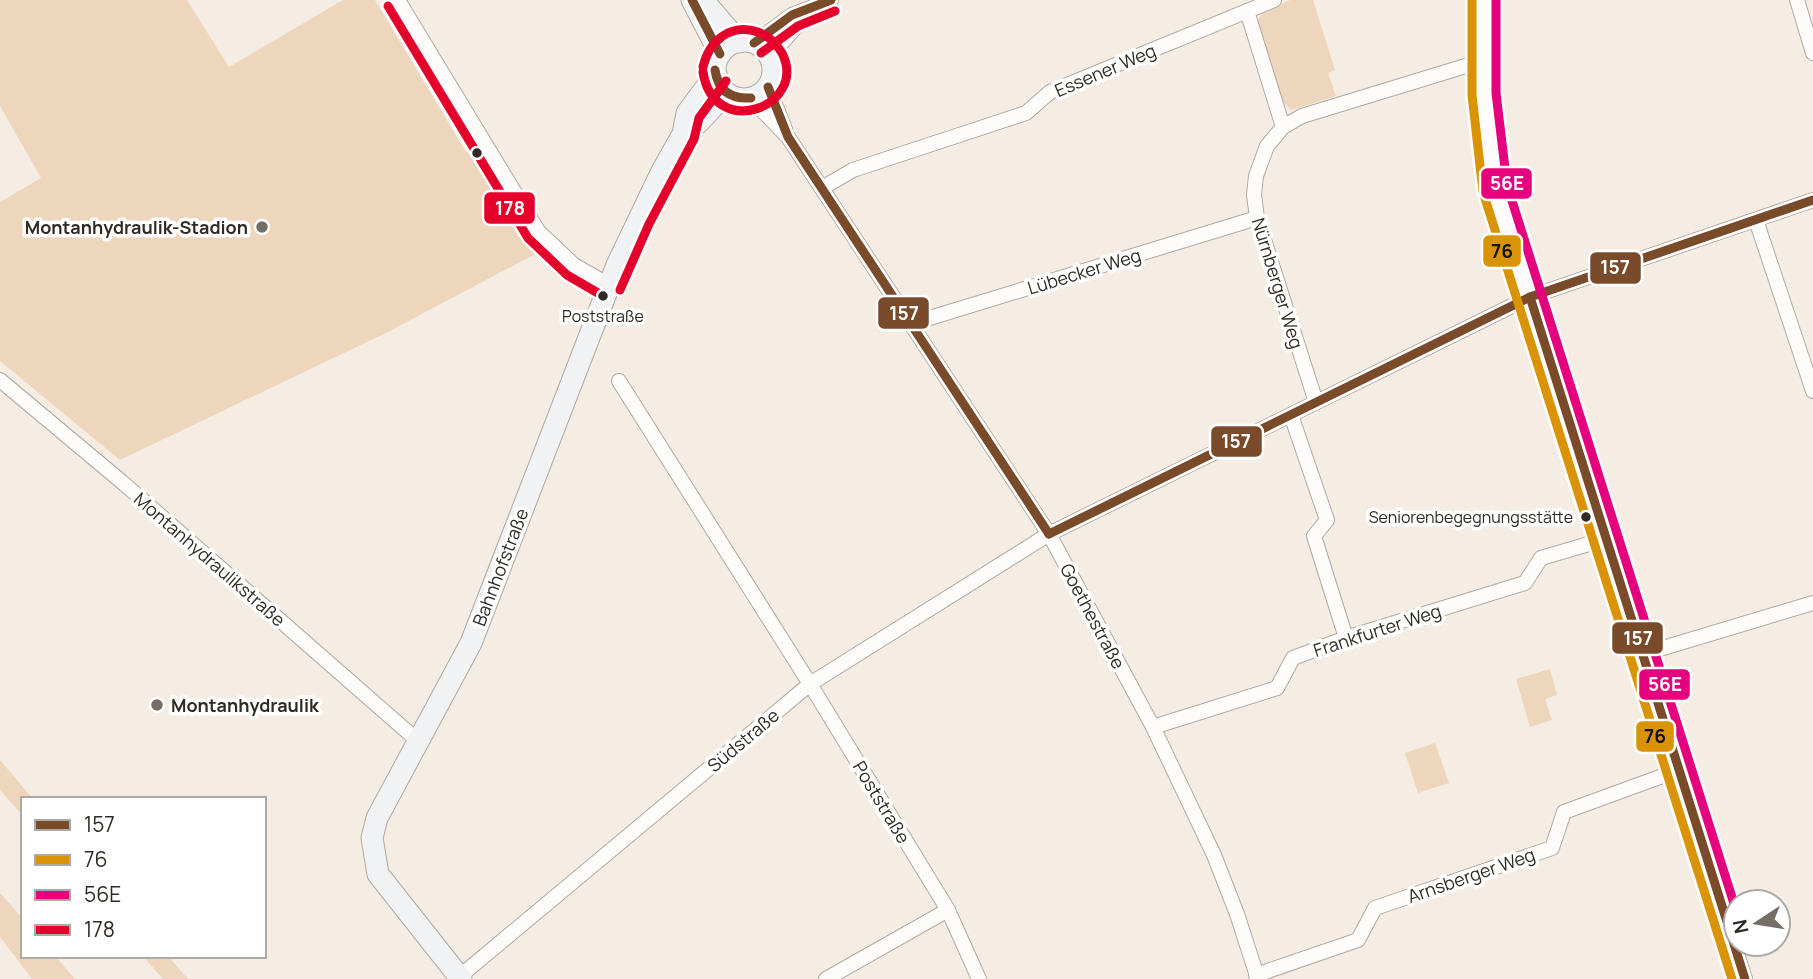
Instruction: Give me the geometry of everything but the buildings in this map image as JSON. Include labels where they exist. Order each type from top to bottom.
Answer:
[{"type":"main road","points":[[692,0],[720,74],[734,97],[760,93],[773,77],[754,47],[703,0]]},
{"type":"main road","points":[[720,74],[754,47]]},
{"type":"main road","name":"Bahnhofstraße","points":[[460,978],[382,881],[372,857],[372,838],[377,818],[471,643],[609,285],[638,219],[683,134],[687,113],[720,74]]},
{"type":"street","points":[[398,0],[538,232],[574,265],[609,285]]},
{"type":"street","points":[[754,47],[831,0]]},
{"type":"street","name":"Essener Weg","points":[[822,188],[853,170],[1026,113],[1049,92],[1273,0]]},
{"type":"street","points":[[1485,0],[1482,61],[1488,149],[1495,188],[1745,979]]},
{"type":"street","points":[[1797,0],[1813,53]]},
{"type":"street","points":[[754,47],[774,25],[792,15],[810,11]]},
{"type":"street","points":[[1247,11],[1283,127],[1302,116],[1482,61]]},
{"type":"street","name":"Goethestraße","points":[[760,93],[1049,534],[1153,727],[1214,855],[1257,977]]},
{"type":"street","name":"Nürnberger Weg","points":[[1283,127],[1267,146],[1256,176],[1257,218],[1316,402]]},
{"type":"street","name":"Südstraße","points":[[460,978],[810,684],[1049,534],[1530,297],[1813,200]]},
{"type":"street","name":"Lübecker Weg","points":[[910,324],[1257,218]]},
{"type":"street","points":[[1756,220],[1813,391]]},
{"type":"street","name":"Montanhydraulikstraße","points":[[0,380],[122,482],[418,741]]},
{"type":"street","name":"Poststraße","points":[[619,381],[948,909],[979,979]]},
{"type":"street","points":[[1291,415],[1327,520],[1314,536],[1346,638]]},
{"type":"street","name":"Frankfurter Weg","points":[[1153,727],[1277,688],[1293,658],[1346,638],[1525,583],[1541,558],[1606,539]]},
{"type":"street","points":[[1643,654],[1813,603]]},
{"type":"street","name":"Arnsberger Weg","points":[[1257,977],[1358,940],[1375,908],[1552,848],[1564,812],[1679,770]]},
{"type":"street","points":[[826,979],[948,909]]},
{"type":"shaded area","name":"Montanhydraulik-Stadion","points":[[0,0],[187,0],[229,67],[343,0],[375,0],[466,152],[479,150],[539,252],[386,333],[120,460],[0,361],[0,202],[41,178],[0,106]]},
{"type":"shaded area","points":[[1290,0],[1313,0],[1335,70],[1328,73],[1336,96],[1291,110],[1282,101],[1257,21],[1265,10]]},
{"type":"shaded area","points":[[1550,669],[1557,695],[1545,699],[1552,720],[1530,727],[1516,679]]},
{"type":"shaded area","points":[[1435,743],[1449,783],[1418,793],[1405,753]]},
{"type":"shaded area","points":[[0,760],[31,797],[21,797],[21,814],[0,790]]},
{"type":"shaded area","points":[[0,893],[21,917],[21,958],[57,958],[75,979],[32,979],[0,937]]},
{"type":"shaded area","points":[[145,958],[170,958],[188,979],[163,979]]},
{"type":"transit line","name":"157","points":[[692,0],[720,54]]},
{"type":"transit line","name":"157","points":[[754,43],[792,15],[831,0]]},
{"type":"transit line","name":"76","points":[[1472,0],[1472,95],[1483,192],[1732,979]]},
{"type":"transit line","name":"56E","points":[[1496,0],[1496,93],[1507,185],[1729,888]]},
{"type":"transit line","name":"178","points":[[388,6],[528,238],[567,275],[603,296]]},
{"type":"transit line","name":"178","points":[[761,53],[798,26],[835,11]]},
{"type":"transit line","name":"178","points":[[703,67],[710,49],[722,36],[738,30],[748,30],[758,32],[775,43],[782,53],[787,72],[783,88],[772,101],[757,109],[740,111],[724,106],[711,93],[703,72]]},
{"type":"transit line","name":"157","points":[[715,70],[719,83],[727,92],[737,97],[751,98]]},
{"type":"transit line","name":"178","points":[[620,290],[649,224],[694,139],[699,118],[726,81]]},
{"type":"transit line","name":"157","points":[[768,87],[788,137],[1049,534]]},
{"type":"transit line","name":"157","points":[[1049,534],[1530,297],[1813,200]]},
{"type":"transit line","name":"157","points":[[1530,297],[1745,979]]},
{"type":"place","name":"Montanhydraulik-Stadion","points":[[262,227]]},
{"type":"place","name":"Poststraße","points":[[603,296]]},
{"type":"place","name":"Seniorenbegegnungsstätte","points":[[1586,517]]},
{"type":"place","name":"Montanhydraulik","points":[[157,705]]}]
